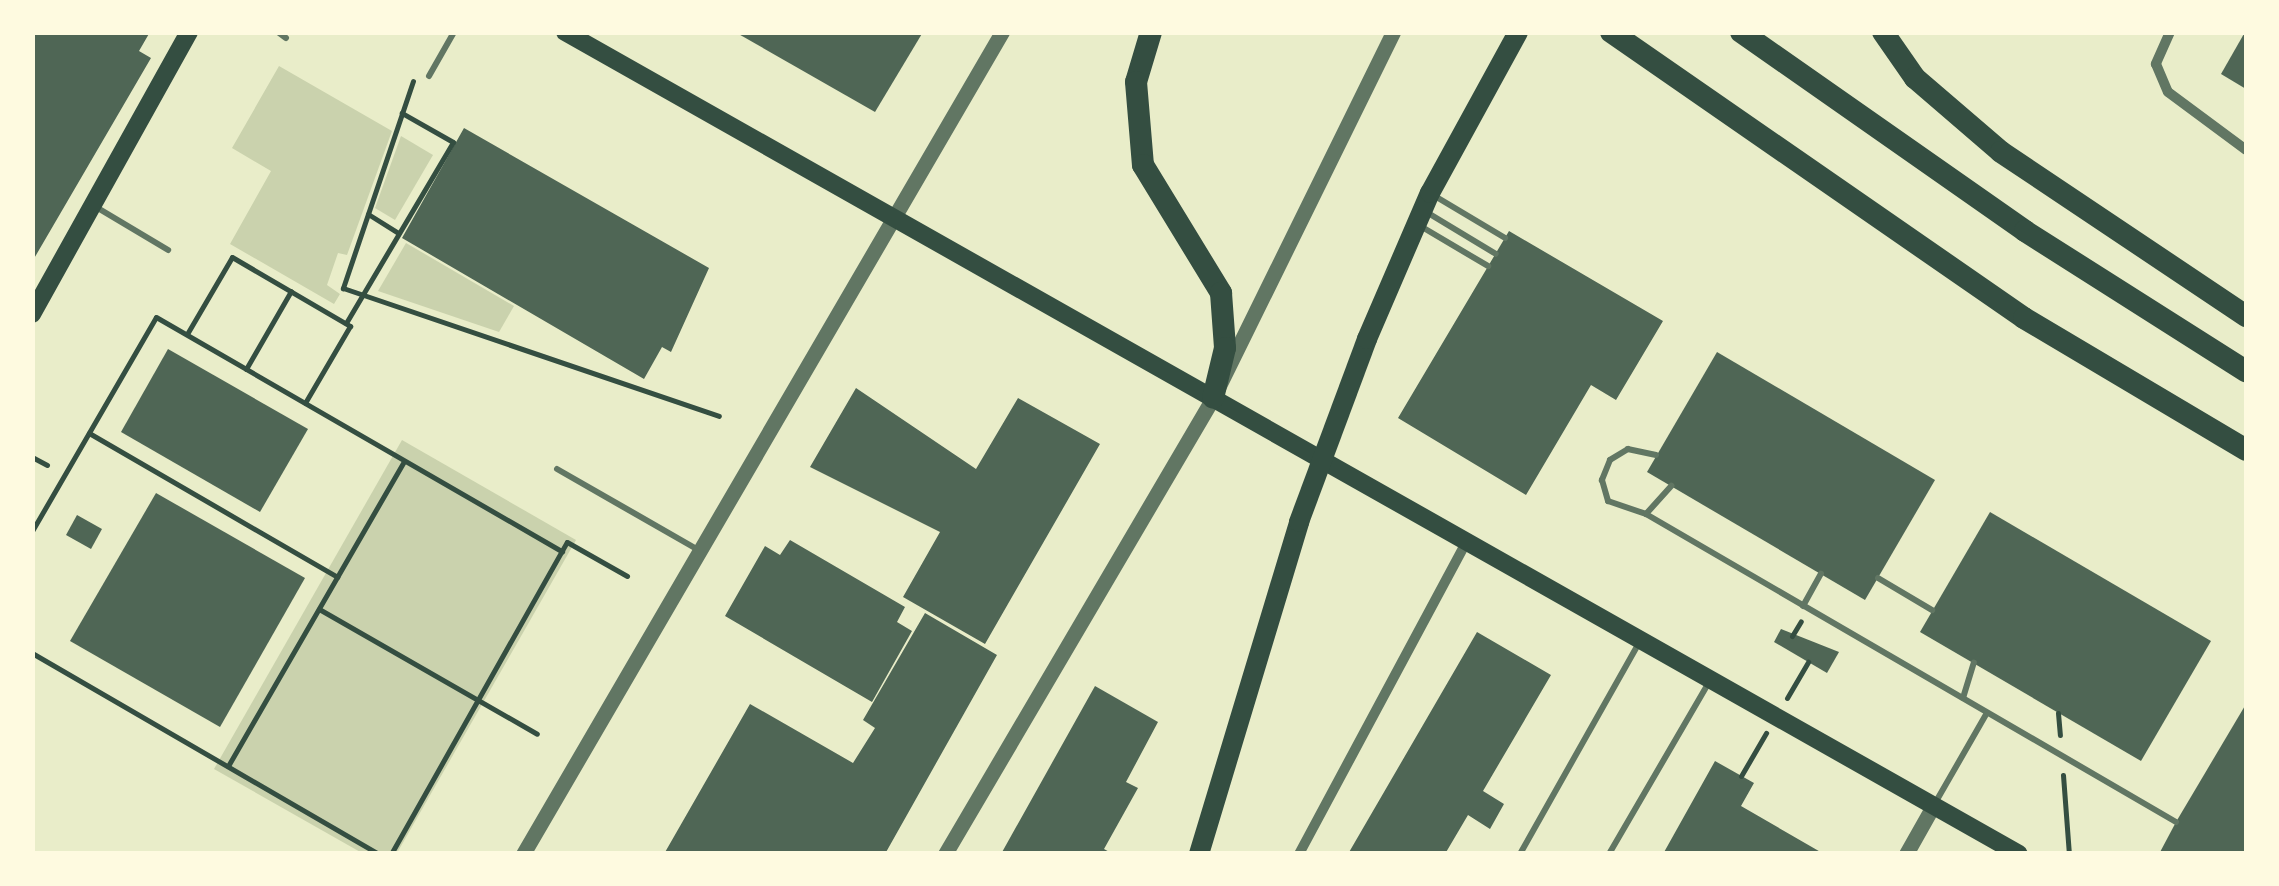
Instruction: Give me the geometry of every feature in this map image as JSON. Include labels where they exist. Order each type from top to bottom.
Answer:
[{"type":"highway","points":[[1151,32],[1136,82],[1143,164],[1221,293],[1225,348],[1213,398]]},
{"type":"highway","points":[[1611,32],[1811,176],[2246,450]]},
{"type":"highway","points":[[1741,32],[1828,97],[2246,371]]},
{"type":"highway","points":[[1883,32],[1915,78],[2001,152],[2246,316]]},
{"type":"main road","points":[[32,314],[189,32]]},
{"type":"main road","points":[[565,32],[1213,398],[1422,521],[2020,854]]},
{"type":"main road","points":[[1198,854],[1299,522],[1423,209],[1518,32]]},
{"type":"street","points":[[523,854],[897,219],[1002,32]]},
{"type":"street","points":[[944,854],[1213,398],[1392,32]]},
{"type":"street","points":[[2170,32],[2159,77],[2191,118],[2246,150]]},
{"type":"street","points":[[1300,854],[1465,544]]},
{"type":"street","points":[[1906,854],[1933,806]]},
{"type":"lane","points":[[278,32],[286,38]]},
{"type":"lane","points":[[429,76],[454,32]]},
{"type":"lane","points":[[93,205],[168,250]]},
{"type":"lane","points":[[1423,209],[1505,238]]},
{"type":"lane","points":[[1423,209],[1496,254]]},
{"type":"lane","points":[[1423,209],[1488,266]]},
{"type":"lane","points":[[1656,455],[1618,453],[1602,480],[1616,509],[1646,514],[2176,822]]},
{"type":"lane","points":[[557,469],[701,551]]},
{"type":"lane","points":[[1646,514],[1671,486]]},
{"type":"lane","points":[[1803,606],[1821,574]]},
{"type":"lane","points":[[1878,578],[1932,610]]},
{"type":"lane","points":[[1520,854],[1640,640]]},
{"type":"lane","points":[[1963,698],[1974,664]]},
{"type":"lane","points":[[1608,854],[1710,679]]},
{"type":"lane","points":[[1933,806],[1987,713]]},
{"type":"path","points":[[412,81],[343,288],[719,416]]},
{"type":"path","points":[[305,403],[346,323],[453,142],[402,113]]},
{"type":"path","points":[[368,214],[399,233]]},
{"type":"path","points":[[186,334],[232,256],[346,323]]},
{"type":"path","points":[[246,368],[291,291]]},
{"type":"path","points":[[32,532],[156,317],[562,551]]},
{"type":"path","points":[[89,433],[338,576]]},
{"type":"path","points":[[32,457],[47,465]]},
{"type":"path","points":[[228,766],[404,460]]},
{"type":"path","points":[[391,854],[567,542],[628,576]]},
{"type":"path","points":[[318,609],[537,734]]},
{"type":"path","points":[[32,653],[379,854]]},
{"type":"path","points":[[2058,712],[2061,748]]},
{"type":"path","points":[[2062,766],[2069,854]]},
{"type":"green space","points":[[279,66],[392,131],[347,255],[338,253],[327,285],[340,294],[334,304],[230,244],[271,171],[232,148]]},
{"type":"green space","points":[[401,136],[433,155],[395,220],[375,208]]},
{"type":"green space","points":[[406,243],[514,306],[499,332],[378,291]]},
{"type":"green space","points":[[402,440],[576,540],[397,853],[362,853],[214,769]]},
{"type":"building","points":[[32,32],[150,32],[139,51],[151,58],[32,262]]},
{"type":"building","points":[[735,32],[923,32],[875,112]]},
{"type":"building","points":[[2246,32],[2246,89],[2221,74]]},
{"type":"building","points":[[464,128],[709,268],[671,352],[662,347],[644,379],[402,238]]},
{"type":"building","points":[[1509,231],[1663,321],[1616,400],[1591,385],[1526,495],[1398,418]]},
{"type":"building","points":[[168,349],[308,429],[260,512],[121,432]]},
{"type":"building","points":[[1717,352],[1935,480],[1865,600],[1647,472]]},
{"type":"building","points":[[856,388],[976,469],[1018,398],[1100,444],[985,644],[903,597],[940,532],[810,467]]},
{"type":"building","points":[[156,493],[305,578],[220,727],[70,641]]},
{"type":"building","points":[[1990,512],[2211,641],[2141,761],[1920,632]]},
{"type":"building","points":[[77,515],[102,529],[91,549],[66,535]]},
{"type":"building","points":[[790,540],[905,607],[897,622],[912,631],[872,702],[725,616],[765,546],[780,555]]},
{"type":"building","points":[[925,613],[997,655],[885,854],[664,854],[750,704],[853,763],[875,728],[863,720]]},
{"type":"building","points":[[1781,629],[1839,652],[1827,673],[1774,642]]},
{"type":"building","points":[[1477,632],[1551,675],[1483,791],[1504,804],[1490,829],[1468,815],[1445,854],[1348,854]]},
{"type":"building","points":[[1095,686],[1158,722],[1126,782],[1138,788],[1104,849],[1113,854],[1001,854]]},
{"type":"building","points":[[2246,704],[2246,854],[2159,854],[2176,822]]},
{"type":"building","points":[[1715,761],[1754,783],[1741,806],[1824,854],[1663,854]]}]
